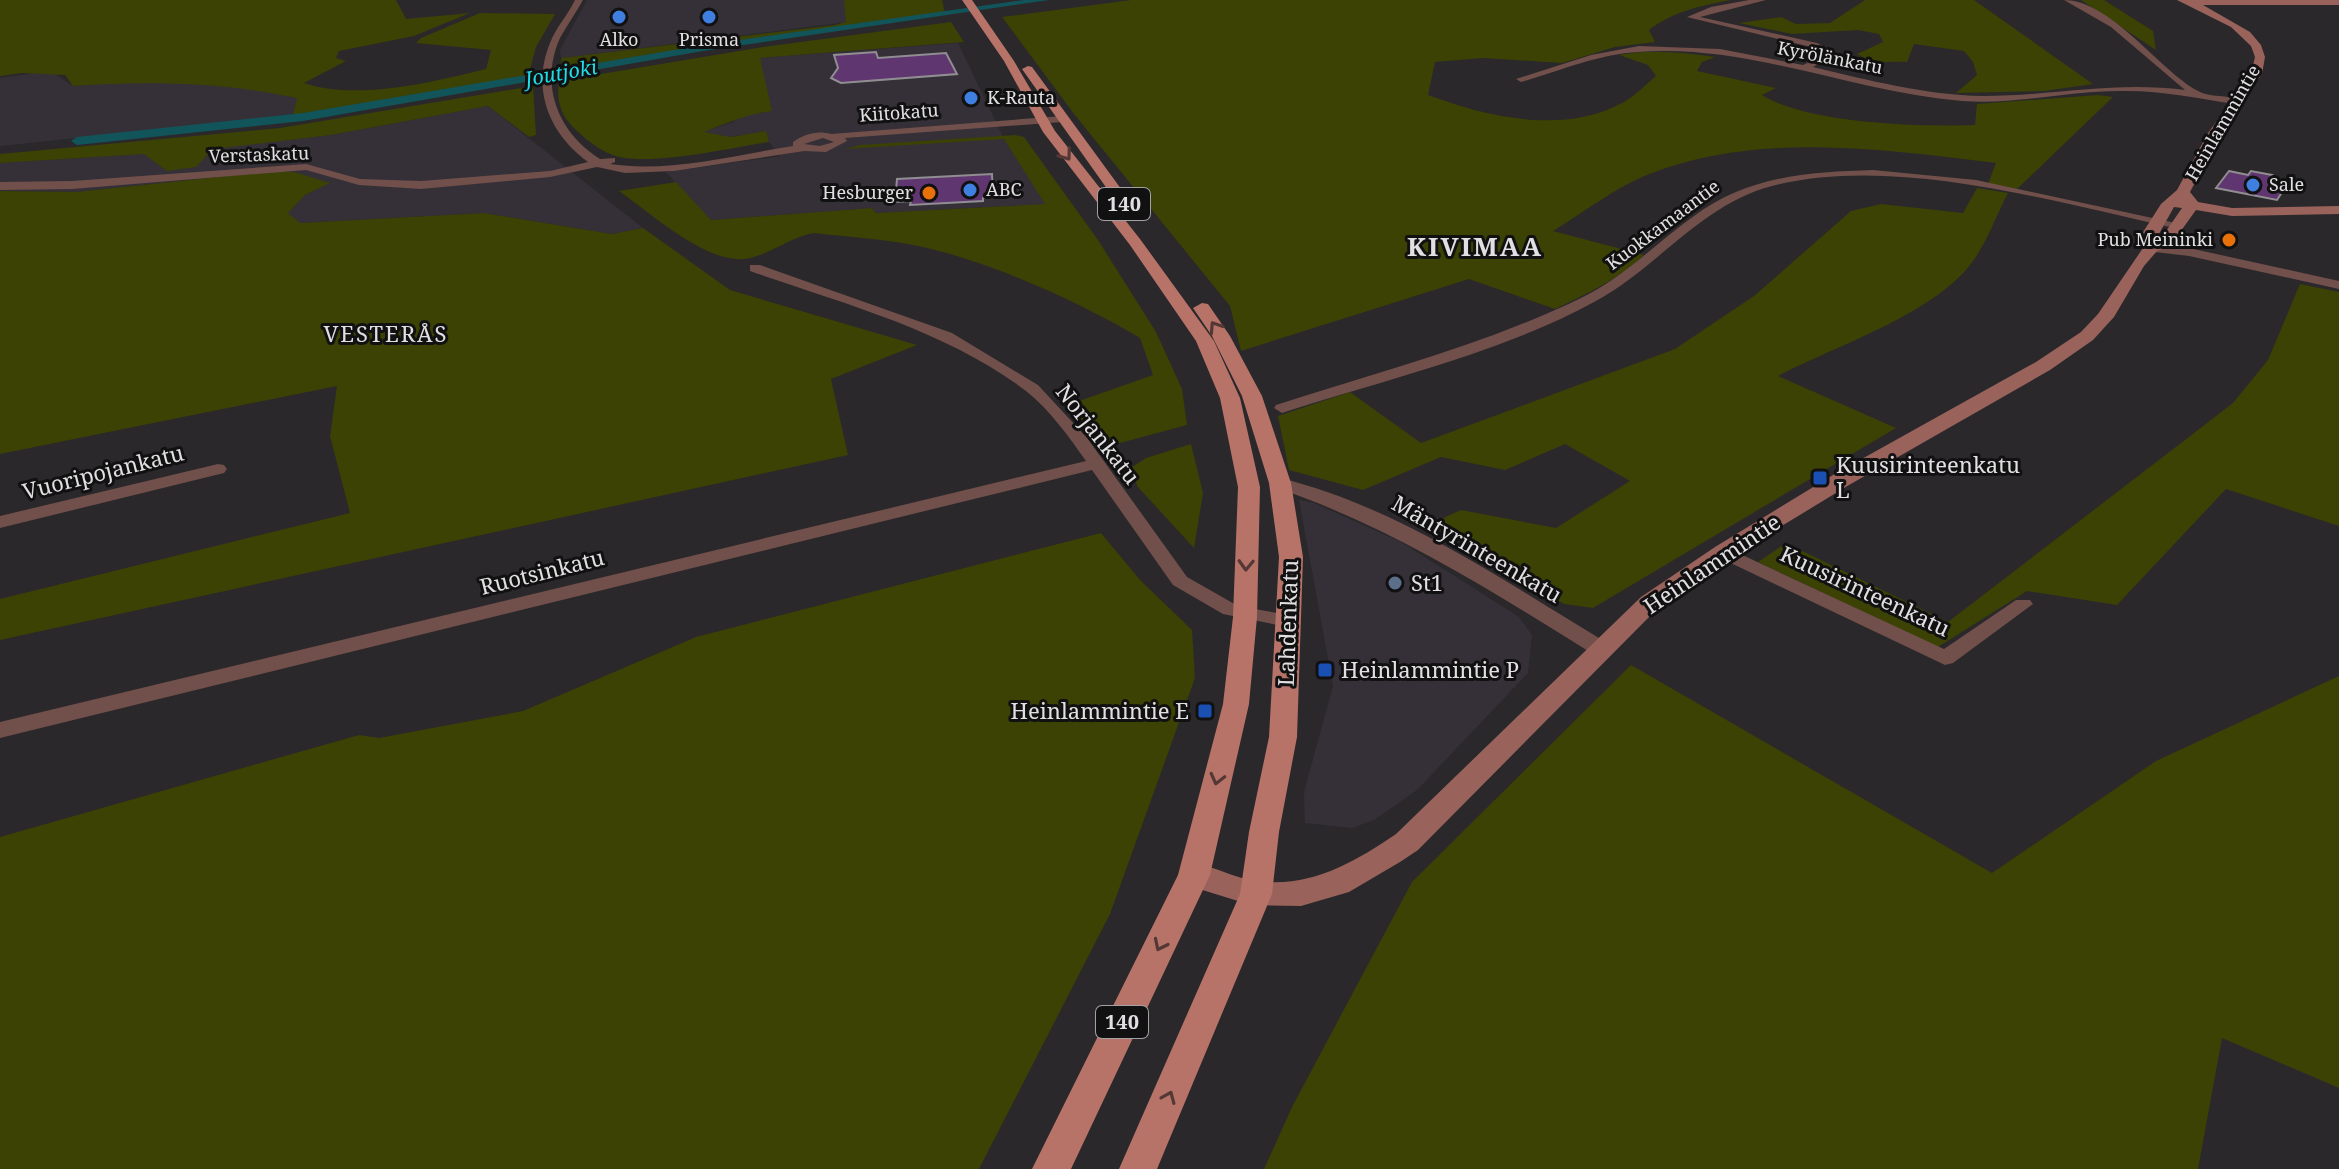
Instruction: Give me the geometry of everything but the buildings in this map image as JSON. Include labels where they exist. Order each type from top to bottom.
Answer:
[{"type":"main road","name":"Lahdenkatu","points":[[977,8],[1179,276]]},
{"type":"main road","name":"Lahdenkatu","points":[[977,8],[1016,71],[1043,124],[1161,277],[1205,341],[1230,398],[1242,442],[1249,487],[1245,617],[1236,704],[1194,875],[1051,1169]]},
{"type":"main road","name":"Lahdenkatu","points":[[1138,1169],[1256,894],[1264,832],[1283,737],[1291,557],[1280,483],[1252,396],[1221,336],[1196,299]]},
{"type":"street","points":[[579,0],[555,40],[548,73],[548,100],[552,120],[582,152],[606,162]]},
{"type":"street","points":[[1762,0],[1714,9],[1691,17],[1825,48],[1828,56],[1803,69]]},
{"type":"street","points":[[2068,0],[2114,25],[2195,96]]},
{"type":"street","points":[[2184,1],[2338,2]]},
{"type":"street","name":"Heinlammintie","points":[[1194,875],[1256,894],[1294,895],[1327,888],[1361,874],[1395,850],[1512,740],[1650,602],[1723,552],[1841,480],[2043,366],[2087,336],[2105,317],[2151,248],[2165,243],[2179,225],[2182,200],[2234,103],[2258,70],[2260,59],[2256,46],[2234,25],[2184,1]]},
{"type":"street","name":"Kyrölänkatu","points":[[1521,79],[1612,53],[1636,49],[1683,49],[1966,98],[2136,89],[2234,103]]},
{"type":"street","points":[[1752,59],[1780,55],[1816,62]]},
{"type":"street","name":"Kiitokatu","points":[[606,162],[614,168],[649,168],[802,144],[826,149],[838,140],[1064,122]]},
{"type":"street","name":"Verstaskatu","points":[[0,186],[72,185],[306,167],[359,182],[421,185],[550,174],[606,162]]},
{"type":"street","name":"Kuokkamaantie","points":[[1282,408],[1528,327],[1579,304],[1637,269],[1734,194],[1770,183],[1816,175],[1927,178],[1986,186],[2179,225]]},
{"type":"street","points":[[2182,200],[2232,212],[2339,210]]},
{"type":"street","name":"Heinlammintie","points":[[2151,248],[2146,240],[2157,221],[2182,200]]},
{"type":"street","points":[[2151,248],[2189,252],[2339,285]]},
{"type":"street","name":"Norjankatu","points":[[755,268],[909,321],[979,354],[1032,388],[1057,412],[1180,581],[1205,599],[1245,617],[1288,621]]},
{"type":"street","name":"Ruotsinkatu","points":[[0,730],[1096,464]]},
{"type":"street","name":"Vuoripojankatu","points":[[0,522],[218,469]]},
{"type":"street","name":"Mäntyrinteenkatu","points":[[1280,483],[1321,495],[1398,528],[1601,649]]},
{"type":"street","name":"Kuusirinteenkatu","points":[[1723,552],[1945,658],[2023,604]]},
{"type":"shaded area","points":[[587,0],[844,0],[847,22],[561,58],[560,50]]},
{"type":"shaded area","points":[[958,43],[1004,139],[1046,204],[876,213],[872,208],[710,220],[666,172],[781,156],[767,140],[765,131],[731,137],[702,132],[734,122],[760,58]]},
{"type":"shaded area","points":[[50,71],[73,86],[139,81],[241,87],[298,98],[293,115],[0,146],[0,78]]},
{"type":"shaded area","points":[[488,106],[643,228],[612,234],[484,213],[299,223],[287,214],[305,195],[329,183],[266,172],[76,192],[0,191],[0,163],[189,151],[331,135]]},
{"type":"shaded area","points":[[1299,500],[1314,503],[1401,542],[1519,617],[1532,635],[1528,673],[1417,790],[1374,820],[1352,828],[1305,823],[1304,792],[1333,686]]},
{"type":"green space","points":[[0,0],[396,0],[406,19],[470,13],[414,36],[339,51],[336,58],[346,61],[304,83],[348,90],[395,88],[486,69],[491,50],[416,43],[421,38],[480,13],[555,14],[536,47],[528,77],[293,115],[297,98],[241,89],[157,83],[73,86],[65,75],[22,73],[0,76]]},
{"type":"green space","points":[[844,0],[942,0],[945,13],[729,43],[563,72],[561,58],[835,25],[846,22]]},
{"type":"green space","points":[[1131,0],[1731,0],[1668,18],[1649,30],[1655,42],[1615,47],[1562,63],[1483,58],[1435,62],[1428,95],[1475,110],[1525,119],[1575,118],[1599,113],[1626,100],[1656,76],[1648,65],[1619,55],[1643,52],[1715,57],[1702,62],[1697,71],[1776,88],[1762,95],[1782,105],[1866,122],[1975,125],[1977,104],[2098,95],[2113,97],[2016,190],[1988,184],[1996,163],[1864,149],[1776,148],[1689,161],[1635,180],[1553,231],[1644,255],[1613,279],[1555,309],[1469,279],[1241,351],[1230,306],[1074,114],[1002,17]]},
{"type":"green space","points":[[1865,0],[1974,0],[2093,84],[2044,91],[1956,93],[1977,75],[1973,62],[1964,51],[1914,44],[1907,62],[1875,61],[1857,54],[1883,42],[1879,34],[1858,30],[1792,34],[1739,23],[1781,17],[1796,24],[1830,23]]},
{"type":"green space","points":[[2081,0],[2104,0],[2153,31],[2156,50]]},
{"type":"green space","points":[[951,22],[964,42],[760,58],[772,111],[704,132],[731,137],[766,131],[769,142],[653,159],[619,157],[596,147],[577,131],[563,115],[559,102],[559,81],[763,47]]},
{"type":"green space","points":[[533,86],[536,135],[529,137],[488,106],[331,135],[213,149],[196,167],[167,171],[144,154],[0,163],[0,154],[280,128]]},
{"type":"green space","points":[[1015,135],[1024,137],[1098,240],[1156,332],[1182,389],[1187,425],[1120,443],[1096,440],[1068,405],[1153,375],[1140,338],[1089,310],[1003,272],[918,246],[814,233],[758,256],[734,259],[699,247],[619,191],[676,182],[711,220],[872,208],[876,213],[1045,204],[1004,139],[845,149],[860,145]]},
{"type":"green space","points":[[266,172],[294,172],[330,183],[305,195],[288,213],[300,223],[484,213],[612,234],[643,228],[730,290],[917,345],[831,379],[848,455],[0,640],[0,599],[350,513],[330,436],[337,386],[0,454],[0,191],[76,192]]},
{"type":"green space","points":[[1977,188],[2008,193],[1981,249],[1953,283],[1932,299],[1881,328],[1778,376],[1896,428],[1593,608],[1564,604],[1430,524],[1461,510],[1556,528],[1630,481],[1565,444],[1505,470],[1441,457],[1363,490],[1289,470],[1278,416],[1350,392],[1421,443],[1675,349],[1754,296],[1851,211],[1881,204],[1963,213]]},
{"type":"green space","points":[[2300,284],[2339,292],[2339,526],[2226,489],[2117,605],[2027,591],[1938,647],[1758,562],[1786,543],[1948,622],[2233,403],[2268,360]]},
{"type":"green space","points":[[1191,444],[1203,493],[1194,548],[1137,486],[1132,467],[1146,458]]},
{"type":"green space","points":[[1101,533],[1140,580],[1192,630],[1195,678],[1110,914],[979,1169],[0,1169],[0,837],[359,735],[379,738],[523,711],[696,637]]},
{"type":"green space","points":[[1631,665],[1992,873],[2156,761],[2339,676],[2339,1088],[2222,1038],[2198,1169],[1264,1169],[1292,1107],[1412,882]]},
{"type":"waterway","name":"Joutjoki","points":[[77,141],[303,117],[703,48],[1044,0]]},
{"type":"place","name":"Alko","points":[[619,17]]},
{"type":"place","name":"Prisma","points":[[709,17]]},
{"type":"place","name":"K-Rauta","points":[[971,98]]},
{"type":"place","name":"Sale","points":[[2253,185]]},
{"type":"place","name":"ABC","points":[[970,190]]},
{"type":"place","name":"Hesburger","points":[[929,193]]},
{"type":"place","name":"Pub Meininki","points":[[2229,240]]},
{"type":"place","name":"Kuusirinteenkatu L","points":[[1820,478]]},
{"type":"place","name":"St1","points":[[1395,583]]},
{"type":"place","name":"Heinlammintie P","points":[[1325,670]]},
{"type":"place","name":"Heinlammintie E","points":[[1205,711]]},
{"type":"district","name":"KIVIMAA","points":[[1475,247]]},
{"type":"district","name":"VESTERÅS","points":[[386,334]]}]
